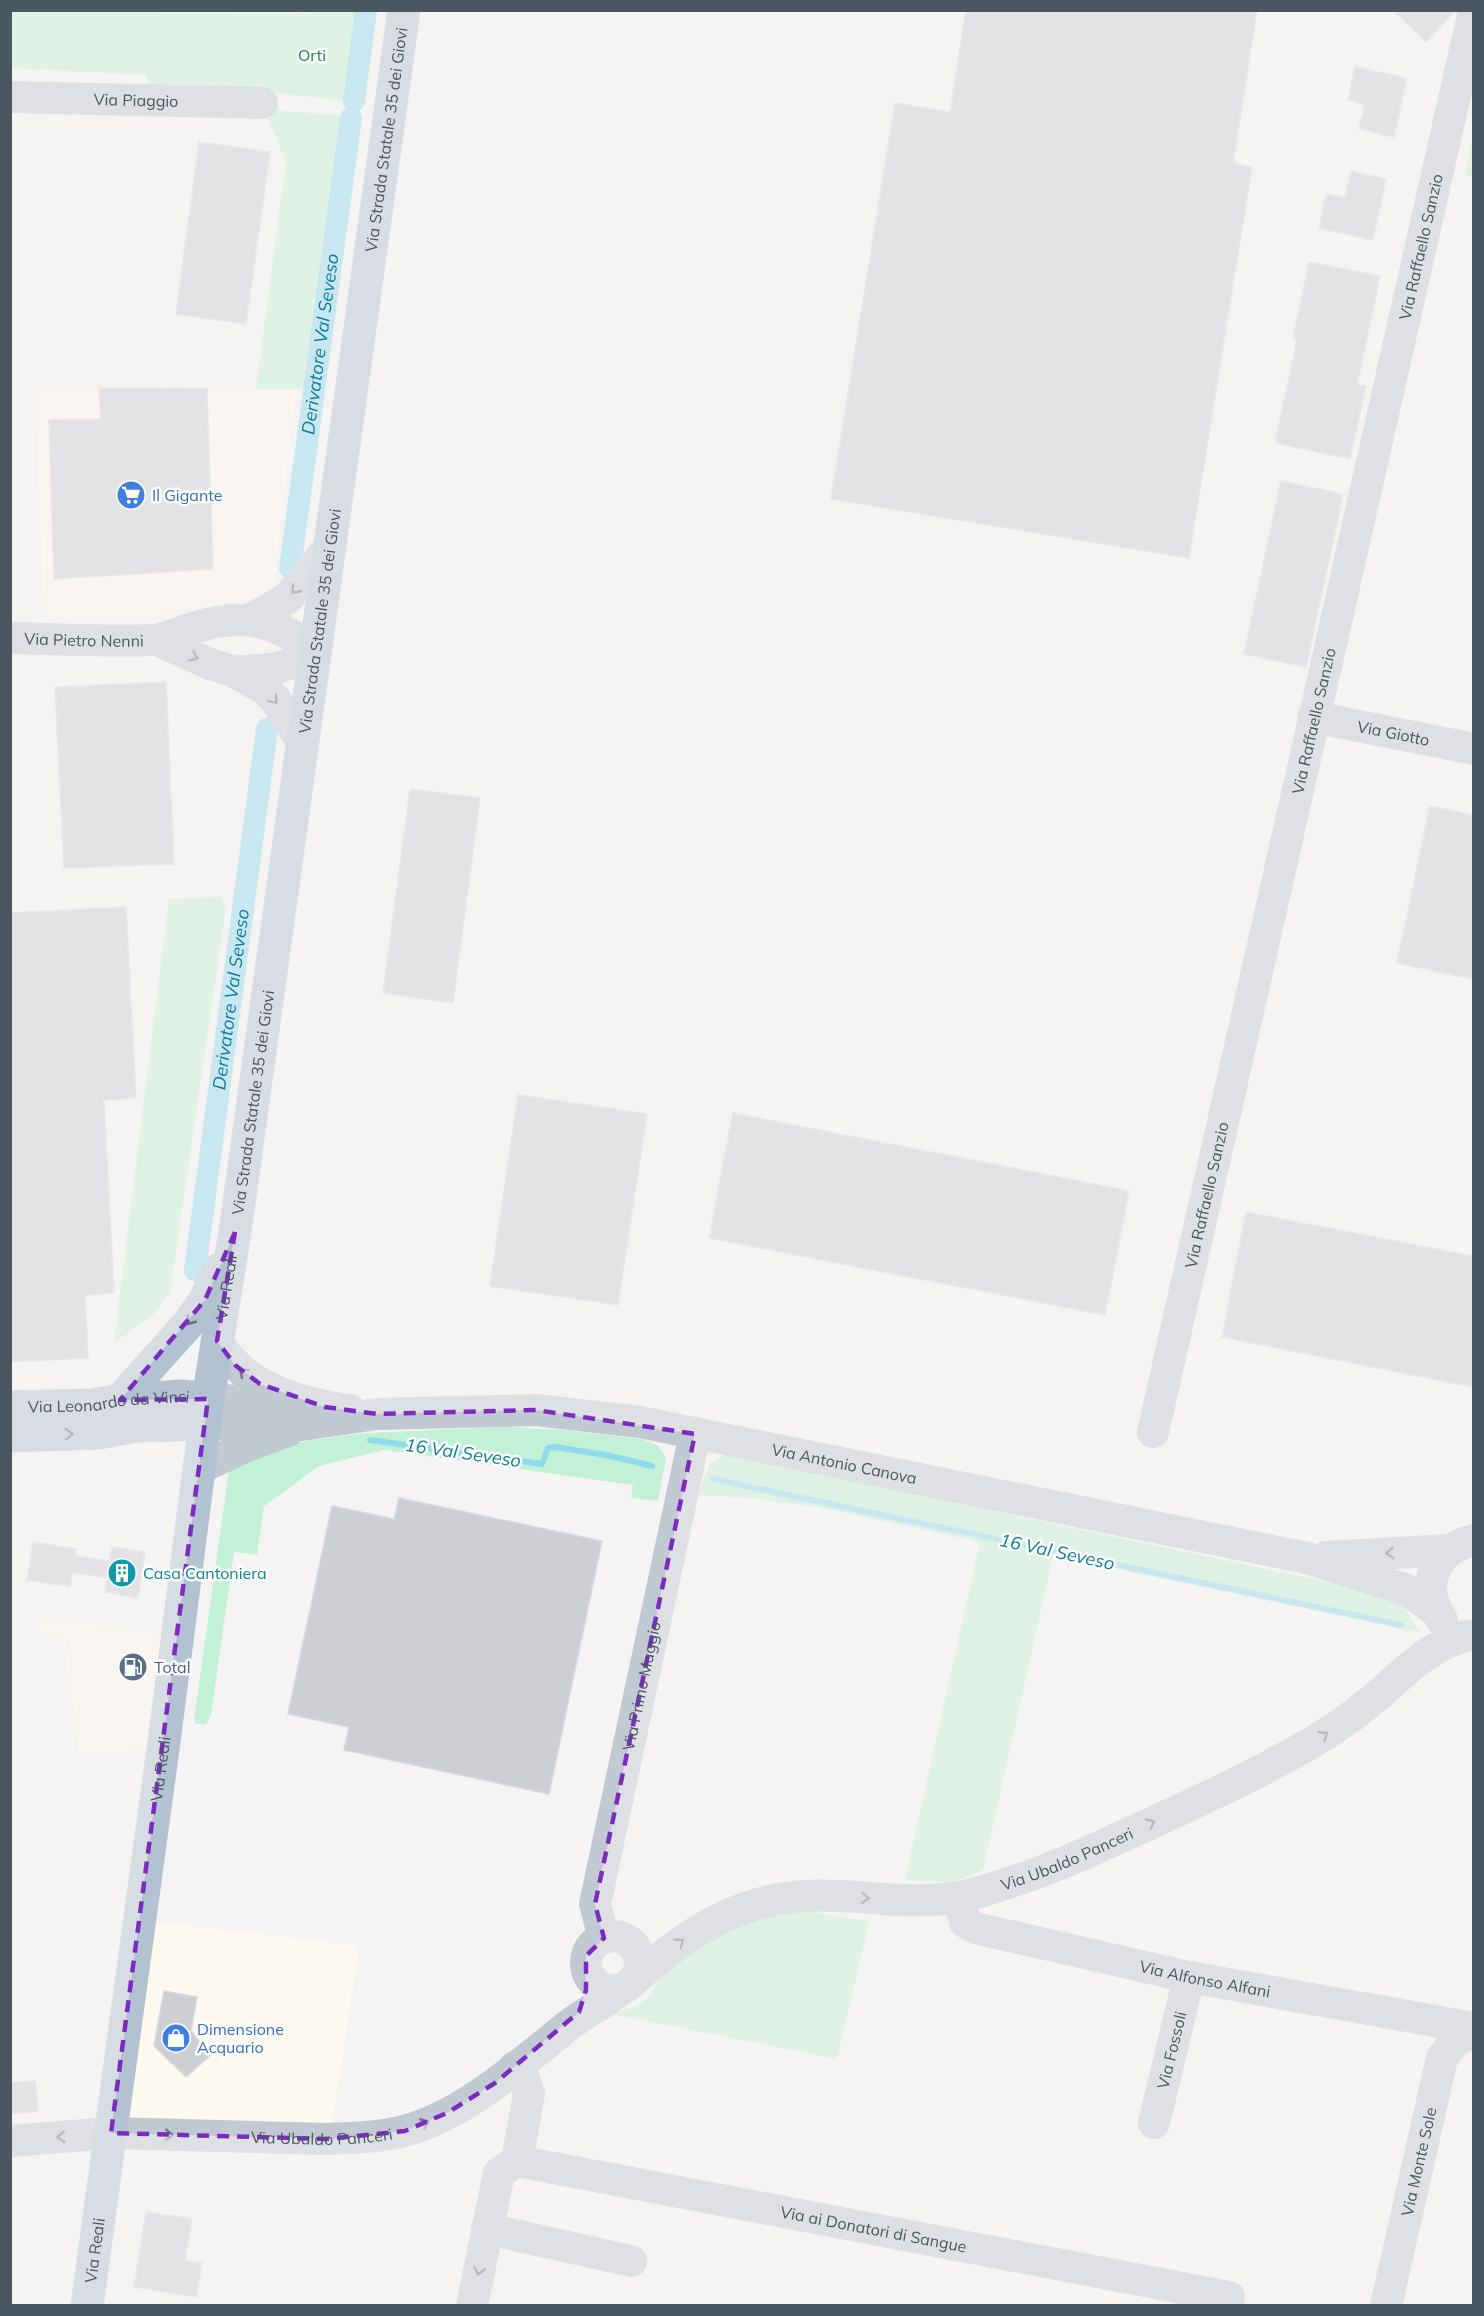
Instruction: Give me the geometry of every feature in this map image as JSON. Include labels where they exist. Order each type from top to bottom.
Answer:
[{"type":"main road","name":"Via Strada Statale 35 dei Giovi","points":[[234,1232],[404,10]]},
{"type":"main road","name":"Via Reali","points":[[87,2306],[207,1412],[234,1232]]},
{"type":"main road","points":[[120,1400],[188,1324],[205,1300],[234,1232]]},
{"type":"main road","name":"Via Leonardo da Vinci","points":[[10,1407],[94,1405],[120,1400],[183,1396],[207,1412]]},
{"type":"main road","name":"Via Leonardo da Vinci","points":[[10,1436],[99,1433],[207,1412]]},
{"type":"street","name":"Via Raffaello Sanzio","points":[[1153,1432],[1473,11]]},
{"type":"street","name":"Via Piaggio","points":[[10,97],[262,103]]},
{"type":"street","name":"Via Pietro Nenni","points":[[251,620],[288,598],[329,548]]},
{"type":"street","name":"Via Pietro Nenni","points":[[10,638],[157,640],[208,623],[251,620],[284,631],[314,650],[294,663],[279,669],[233,671]]},
{"type":"street","name":"Via Pietro Nenni","points":[[157,640],[250,680],[274,699],[302,741]]},
{"type":"street","name":"Via Giotto","points":[[1313,717],[1473,749]]},
{"type":"street","name":"Via Antonio Canova","points":[[217,1341],[226,1356],[247,1376],[286,1395],[314,1416]]},
{"type":"street","name":"Via Antonio Canova","points":[[207,1412],[314,1416],[536,1410],[640,1422],[1307,1558],[1407,1590],[1435,1610],[1443,1622],[1470,1637]]},
{"type":"street","name":"Via Antonio Canova","points":[[200,1468],[314,1416]]},
{"type":"street","name":"Via Primo Maggio","points":[[604,1938],[594,1904],[695,1434]]},
{"type":"street","name":"Via Antonio Canova","points":[[1307,1558],[1461,1545]]},
{"type":"street","points":[[1435,1610],[1431,1594],[1432,1578],[1438,1563],[1461,1545]]},
{"type":"street","name":"Via Ubaldo Panceri","points":[[10,2141],[111,2133],[327,2139],[405,2131],[437,2118],[495,2083],[690,1935],[732,1912],[774,1900],[815,1895],[902,1899],[959,1897],[1052,1867],[1241,1782],[1312,1743],[1362,1709],[1437,1646],[1470,1637]]},
{"type":"street","name":"Via Alfonso Alfani","points":[[959,1897],[965,1922],[975,1928],[1189,1977],[1473,2030]]},
{"type":"street","points":[[574,2021],[583,2001],[587,1972],[586,1956],[596,1942],[604,1938],[621,1938],[634,1947],[640,1964],[628,1984],[613,1990],[597,1986],[587,1972]]},
{"type":"street","name":"Via Fossoli","points":[[1154,2123],[1189,1977]]},
{"type":"street","name":"Via Monte Sole","points":[[1386,2306],[1442,2058],[1455,2041],[1473,2030]]},
{"type":"street","points":[[472,2306],[499,2173],[517,2161],[529,2094],[524,2078],[515,2067]]},
{"type":"street","name":"Via ai Donatori di Sangue","points":[[517,2161],[1228,2301]]},
{"type":"street","points":[[487,2229],[631,2261]]},
{"type":"highlighted area","points":[[235,1232],[217,1341],[235,1365],[260,1384],[325,1407],[377,1414],[536,1410],[695,1434],[595,1904],[604,1938],[586,1956],[586,1990],[579,2012],[495,2083],[447,2113],[405,2131],[327,2139],[111,2133],[208,1399],[120,1400],[205,1300]]},
{"type":"shaded area","points":[[35,387],[296,389],[273,591],[252,598],[161,614],[44,615]]},
{"type":"shaded area","points":[[41,1618],[173,1637],[160,1748],[78,1754],[74,1701],[69,1698],[66,1661],[70,1639],[39,1634]]},
{"type":"shaded area","points":[[147,1921],[359,1946],[331,2132],[118,2127]]},
{"type":"green space","name":"Orti","points":[[310,10],[361,11],[348,101],[230,88],[147,87],[147,75],[11,68],[10,11],[309,13]]},
{"type":"green space","points":[[265,111],[345,116],[308,389],[256,389],[286,162]]},
{"type":"green space","points":[[1473,135],[1474,177],[1465,176]]},
{"type":"green space","points":[[221,897],[226,907],[170,1293],[152,1316],[114,1343],[169,899]]},
{"type":"green space","points":[[507,1427],[563,1430],[641,1439],[657,1445],[666,1457],[658,1501],[631,1498],[633,1485],[384,1450],[319,1466],[264,1506],[257,1555],[234,1552],[211,1715],[206,1724],[196,1724],[194,1720],[229,1470],[260,1452],[306,1441],[365,1433]]},
{"type":"green space","points":[[723,1456],[734,1456],[1379,1593],[1401,1603],[1420,1632],[1053,1556],[983,1870],[953,1882],[905,1880],[980,1542],[818,1507],[748,1498],[698,1495],[710,1463]]},
{"type":"green space","points":[[807,1911],[869,1922],[837,2059],[611,2014],[643,2002],[654,1990],[660,1971],[695,1944],[760,1915]]},
{"type":"building","points":[[966,10],[1257,10],[1233,163],[1252,167],[1189,558],[831,499],[895,103],[950,112]]},
{"type":"building","points":[[1393,10],[1456,10],[1426,42]]},
{"type":"building","points":[[1355,67],[1407,78],[1394,137],[1359,129],[1365,104],[1348,100]]},
{"type":"building","points":[[199,142],[270,152],[246,324],[176,314]]},
{"type":"building","points":[[1351,171],[1386,179],[1373,240],[1319,228],[1326,194],[1345,198]]},
{"type":"building","points":[[1309,262],[1380,276],[1357,385],[1366,386],[1350,459],[1275,443],[1297,340],[1293,339]]},
{"type":"building","name":"Il Gigante","points":[[99,388],[207,389],[213,569],[54,579],[49,420],[101,419]]},
{"type":"building","points":[[1281,481],[1343,494],[1306,667],[1244,654]]},
{"type":"building","points":[[166,682],[174,864],[64,868],[55,687]]},
{"type":"building","points":[[410,789],[480,798],[453,1003],[383,993]]},
{"type":"building","points":[[1430,806],[1473,815],[1473,979],[1397,963]]},
{"type":"building","points":[[126,907],[136,1098],[104,1100],[114,1293],[85,1295],[88,1358],[10,1362],[10,913]]},
{"type":"building","points":[[518,1095],[647,1114],[618,1305],[490,1286]]},
{"type":"building","points":[[733,1113],[1129,1191],[1105,1315],[709,1238]]},
{"type":"building","points":[[1246,1212],[1473,1256],[1473,1387],[1222,1337]]},
{"type":"building","points":[[399,1498],[602,1541],[549,1794],[344,1750],[349,1727],[288,1714],[332,1506],[394,1519]]},
{"type":"building","points":[[33,1542],[77,1549],[75,1556],[110,1561],[112,1547],[145,1552],[138,1598],[105,1592],[107,1578],[73,1572],[70,1587],[27,1580]]},
{"type":"building","name":"Dimensione Acquario","points":[[164,1991],[197,1997],[191,2031],[211,2055],[186,2077],[154,2046]]},
{"type":"building","points":[[35,2081],[38,2111],[10,2114],[10,2083]]},
{"type":"building","points":[[146,2212],[192,2219],[185,2261],[202,2263],[196,2297],[134,2287]]},
{"type":"waterway","name":"Derivatore Val Seveso","points":[[354,101],[366,10]]},
{"type":"waterway","name":"Derivatore Val Seveso","points":[[290,568],[351,118]]},
{"type":"waterway","name":"Derivatore Val Seveso","points":[[195,1270],[267,729]]},
{"type":"waterway","name":"16 Val Seveso","points":[[370,1440],[542,1464],[548,1448],[555,1447],[606,1455],[652,1466]]},
{"type":"waterway","name":"16 Val Seveso","points":[[713,1479],[1401,1625]]},
{"type":"place","name":"Il Gigante","points":[[131,495]]},
{"type":"place","name":"Casa Cantoniera","points":[[122,1573]]},
{"type":"place","name":"Total","points":[[133,1667]]},
{"type":"place","name":"Dimensione Acquario","points":[[176,2038]]}]
